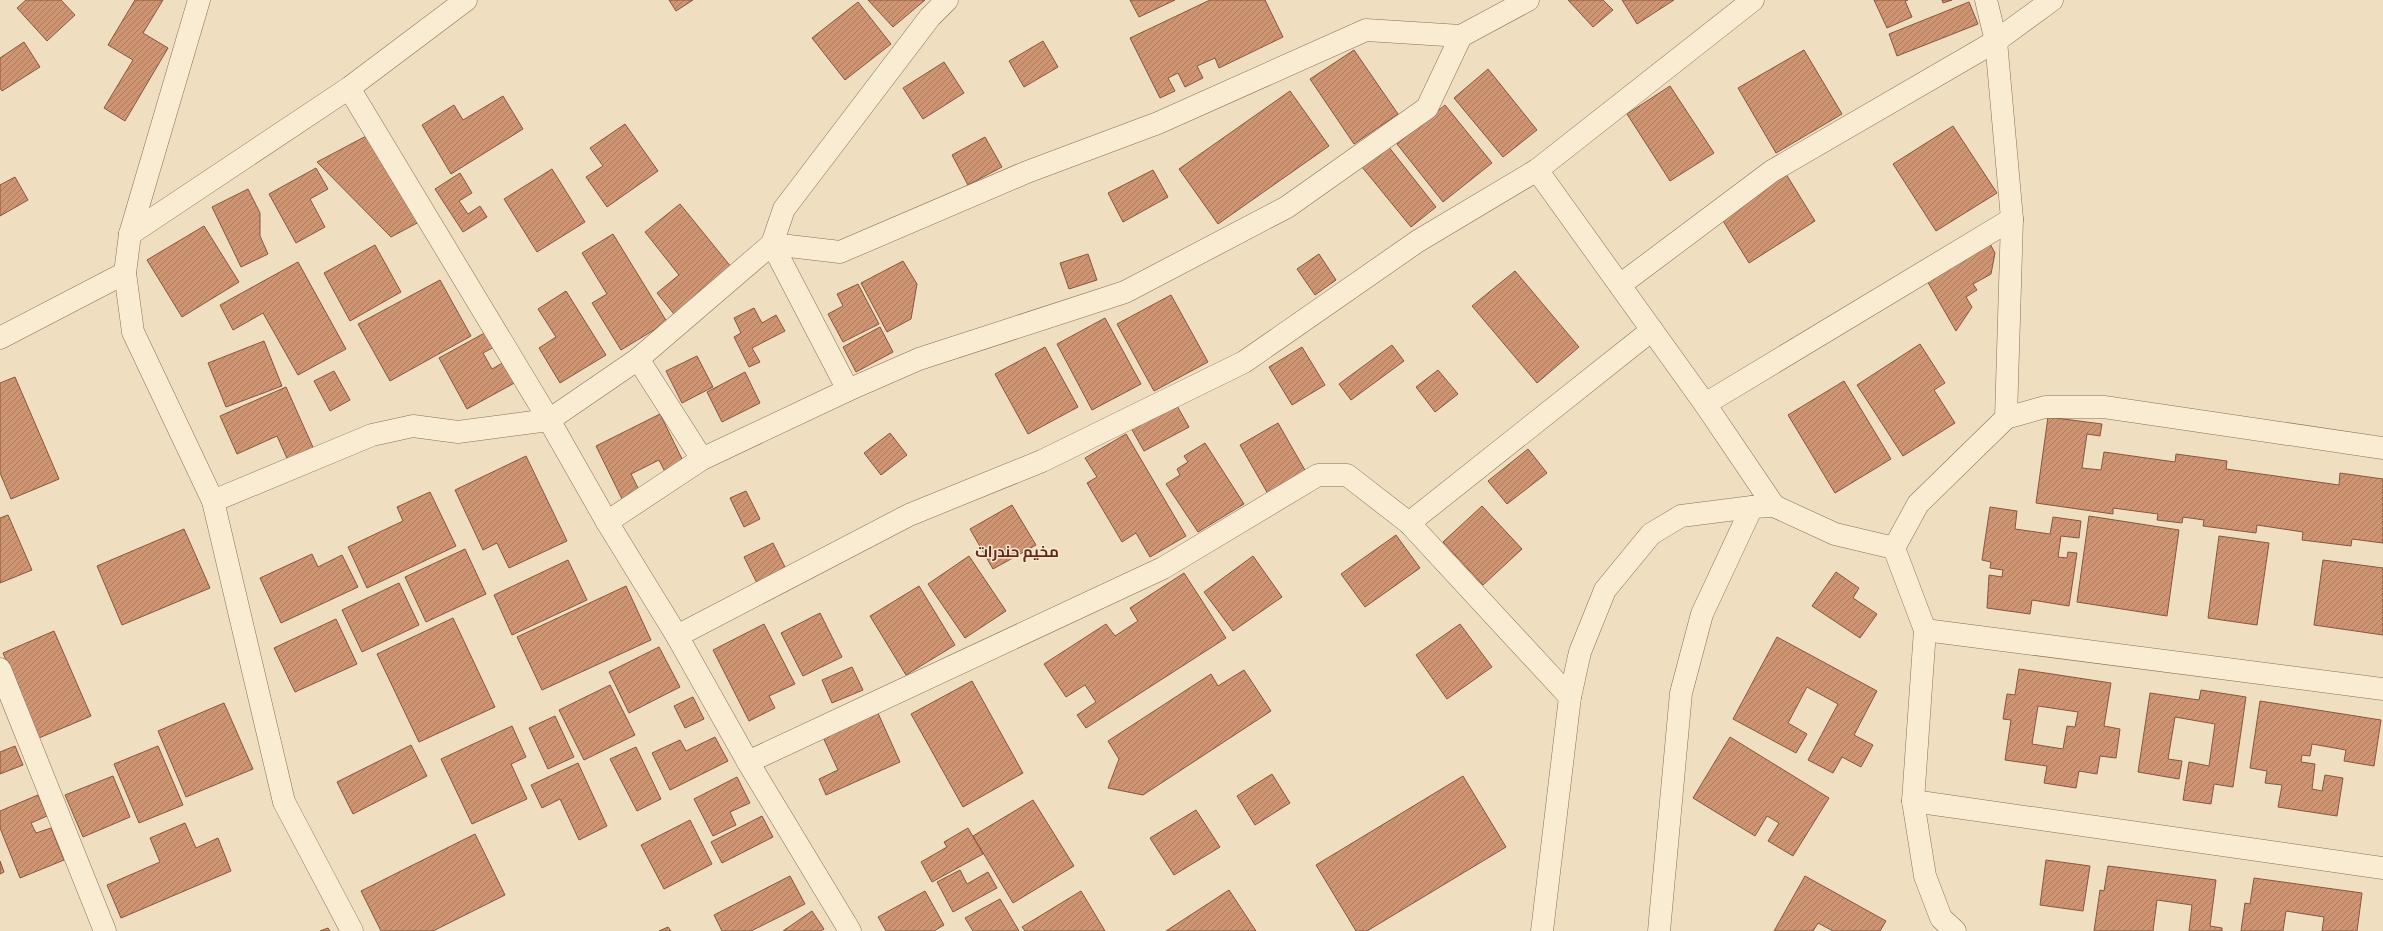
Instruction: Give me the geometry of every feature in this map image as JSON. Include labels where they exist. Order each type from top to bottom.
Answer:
[{"type":"street","points":[[199,0],[130,234],[125,273],[133,332],[213,501],[284,802],[352,931]]},
{"type":"street","points":[[130,234],[349,88],[466,0]]},
{"type":"street","points":[[213,501],[372,435],[413,426],[458,432],[549,420],[638,359],[772,244],[784,209],[930,17],[947,0]]},
{"type":"street","points":[[772,244],[840,252],[1027,172],[1158,123],[1366,30],[1461,36],[1528,0]]},
{"type":"street","points":[[677,636],[909,515],[1042,461],[1244,362],[1418,241],[1537,170],[1753,0]]},
{"type":"street","points":[[1986,0],[1996,41],[2012,219],[2006,418]]},
{"type":"street","points":[[1620,285],[1772,171],[1996,41],[2052,0]]},
{"type":"street","points":[[607,522],[702,459],[848,390],[919,359],[1125,292],[1287,207],[1427,108],[1461,36]]},
{"type":"street","points":[[349,88],[549,420],[607,522],[677,636],[748,762],[850,931]]},
{"type":"street","points":[[1537,170],[1705,404],[1774,506]]},
{"type":"street","points":[[1705,404],[2012,219]]},
{"type":"street","points":[[772,244],[848,390]]},
{"type":"street","points":[[0,338],[125,273]]},
{"type":"street","points":[[1409,523],[1652,330]]},
{"type":"street","points":[[638,359],[702,459]]},
{"type":"street","points":[[1943,926],[1925,876],[1913,801],[1925,630],[1894,548],[1918,504],[2006,418],[2045,407],[2104,407],[2383,448]]},
{"type":"street","points":[[748,762],[1163,568],[1318,475],[1347,475],[1409,523],[1570,697]]},
{"type":"street","points":[[1542,931],[1570,697],[1580,652],[1605,590],[1651,534],[1681,516],[1752,507],[1774,506],[1835,534],[1894,548]]},
{"type":"street","points":[[1659,931],[1681,693],[1702,614],[1752,507]]},
{"type":"street","points":[[1925,630],[2383,688]]},
{"type":"street","points":[[0,669],[104,931]]},
{"type":"street","points":[[1913,801],[2383,868]]},
{"type":"building","points":[[26,0],[61,0],[75,15],[47,41],[17,8]]},
{"type":"building","points":[[135,0],[163,0],[143,33],[168,48],[125,121],[104,108],[133,60],[108,45]]},
{"type":"building","points":[[669,0],[693,0],[676,11]]},
{"type":"building","points":[[868,0],[925,0],[893,27]]},
{"type":"building","points":[[1130,0],[1175,0],[1139,17]]},
{"type":"building","points":[[1210,0],[1265,0],[1283,37],[1219,68],[1215,58],[1197,66],[1203,78],[1185,87],[1178,73],[1168,78],[1175,91],[1160,98],[1130,38]]},
{"type":"building","points":[[1568,0],[1603,0],[1613,10],[1593,27]]},
{"type":"building","points":[[1622,0],[1674,0],[1637,24]]},
{"type":"building","points":[[1874,0],[1908,0],[1905,1],[1912,17],[1887,28]]},
{"type":"building","points":[[1942,0],[1952,0],[1943,3]]},
{"type":"building","points":[[858,2],[891,44],[845,80],[812,38]]},
{"type":"building","points":[[1969,2],[1978,24],[1897,56],[1889,34]]},
{"type":"building","points":[[1043,41],[1058,67],[1024,87],[1009,61]]},
{"type":"building","points":[[24,42],[40,67],[2,91],[0,88],[0,58]]},
{"type":"building","points":[[1354,50],[1398,114],[1354,144],[1310,79]]},
{"type":"building","points":[[1804,50],[1842,114],[1776,153],[1738,88]]},
{"type":"building","points":[[944,62],[964,93],[923,119],[903,88]]},
{"type":"building","points":[[1488,69],[1537,130],[1503,157],[1454,98]]},
{"type":"building","points":[[1670,86],[1714,153],[1670,181],[1627,114]]},
{"type":"building","points":[[1290,91],[1329,146],[1218,224],[1179,169]]},
{"type":"building","points":[[503,96],[523,129],[451,174],[422,125],[454,105],[463,120]]},
{"type":"building","points":[[1445,105],[1492,163],[1443,202],[1397,144]]},
{"type":"building","points":[[625,124],[658,171],[607,207],[586,177],[603,166],[590,148]]},
{"type":"building","points":[[1953,126],[1997,193],[1936,231],[1893,164]]},
{"type":"building","points":[[370,134],[419,222],[391,237],[317,162]]},
{"type":"building","points":[[985,137],[1002,167],[968,185],[952,155]]},
{"type":"building","points":[[1388,146],[1436,207],[1411,227],[1362,167]]},
{"type":"building","points":[[316,168],[328,189],[310,199],[325,227],[296,243],[269,194]]},
{"type":"building","points":[[552,169],[585,222],[537,252],[504,199]]},
{"type":"building","points":[[1153,170],[1168,197],[1123,222],[1108,193]]},
{"type":"building","points":[[460,173],[472,193],[459,201],[468,214],[480,206],[487,217],[463,232],[435,189]]},
{"type":"building","points":[[1786,174],[1815,221],[1749,263],[1720,216]]},
{"type":"building","points":[[15,177],[28,200],[0,216],[0,185]]},
{"type":"building","points":[[248,189],[260,213],[260,236],[268,254],[241,267],[212,207]]},
{"type":"building","points":[[680,204],[736,273],[678,319],[657,293],[679,275],[645,232]]},
{"type":"building","points":[[204,226],[239,282],[182,317],[147,260]]},
{"type":"building","points":[[613,234],[667,322],[621,350],[592,303],[607,294],[582,253]]},
{"type":"building","points":[[1989,242],[1995,253],[1991,274],[1973,284],[1977,290],[1966,297],[1972,307],[1956,331],[1926,279]]},
{"type":"building","points":[[375,245],[401,292],[350,321],[324,273]]},
{"type":"building","points":[[1088,254],[1097,280],[1069,289],[1060,263]]},
{"type":"building","points":[[1319,254],[1336,280],[1315,295],[1297,269]]},
{"type":"building","points":[[903,261],[917,284],[911,319],[887,332],[861,283]]},
{"type":"building","points":[[298,262],[346,349],[298,375],[263,313],[233,330],[220,305]]},
{"type":"building","points":[[1515,271],[1579,347],[1537,383],[1472,306]]},
{"type":"building","points":[[440,280],[471,336],[390,381],[358,324]]},
{"type":"building","points":[[858,284],[879,324],[843,342],[828,314],[843,306],[837,294]]},
{"type":"building","points":[[566,291],[606,355],[560,383],[539,348],[556,337],[538,309]]},
{"type":"building","points":[[1171,295],[1208,362],[1154,391],[1117,324]]},
{"type":"building","points":[[754,308],[762,323],[776,315],[785,331],[752,348],[760,362],[749,367],[734,337],[741,333],[734,318]]},
{"type":"building","points":[[1105,318],[1141,384],[1092,410],[1057,344]]},
{"type":"building","points":[[880,327],[893,352],[856,372],[843,347]]},
{"type":"building","points":[[490,330],[498,345],[483,353],[492,369],[506,361],[518,381],[467,409],[439,358]]},
{"type":"building","points":[[264,341],[282,386],[226,407],[208,363]]},
{"type":"building","points":[[1920,344],[1945,383],[1934,390],[1955,423],[1903,456],[1857,385]]},
{"type":"building","points":[[1392,345],[1404,361],[1351,400],[1339,384]]},
{"type":"building","points":[[1045,347],[1078,407],[1028,434],[995,374]]},
{"type":"building","points":[[1302,347],[1325,385],[1292,405],[1269,367]]},
{"type":"building","points":[[697,356],[713,387],[682,403],[666,371]]},
{"type":"building","points":[[1438,370],[1458,394],[1435,412],[1416,387]]},
{"type":"building","points":[[334,371],[350,400],[330,411],[314,381]]},
{"type":"building","points":[[745,372],[760,403],[722,422],[707,392]]},
{"type":"building","points":[[15,377],[59,479],[11,499],[0,473],[0,383]]},
{"type":"building","points":[[1844,381],[1891,459],[1835,493],[1788,415]]},
{"type":"building","points":[[286,387],[316,454],[290,465],[277,436],[237,454],[220,416]]},
{"type":"building","points":[[1176,404],[1189,427],[1144,451],[1131,428]]},
{"type":"building","points":[[660,414],[687,469],[668,478],[659,460],[631,474],[640,492],[623,501],[596,446]]},
{"type":"building","points":[[2048,417],[2102,424],[2100,436],[2087,434],[2082,468],[2101,470],[2104,452],[2175,462],[2176,454],[2227,461],[2226,469],[2339,485],[2340,473],[2383,479],[2383,543],[2352,539],[2351,546],[2302,540],[2303,532],[2257,525],[2256,533],[2203,526],[2204,520],[2183,517],[2182,523],[2157,520],[2158,514],[2113,508],[2113,514],[2036,503]]},
{"type":"building","points":[[1278,423],[1306,472],[1268,494],[1240,445]]},
{"type":"building","points":[[890,433],[907,455],[881,475],[864,453]]},
{"type":"building","points":[[1126,434],[1186,536],[1150,557],[1136,533],[1122,542],[1087,483],[1097,477],[1085,458]]},
{"type":"building","points":[[1205,443],[1244,504],[1198,532],[1166,484],[1180,475],[1177,469],[1188,462],[1184,456]]},
{"type":"building","points":[[1528,449],[1547,473],[1507,504],[1488,481]]},
{"type":"building","points":[[526,456],[567,541],[509,568],[497,543],[483,550],[455,490]]},
{"type":"building","points":[[746,491],[760,519],[744,527],[730,498]]},
{"type":"building","points":[[430,492],[456,546],[367,588],[348,547],[403,521],[397,507]]},
{"type":"building","points":[[1012,505],[1036,545],[993,569],[970,529]]},
{"type":"building","points":[[1482,506],[1522,549],[1483,585],[1443,542]]},
{"type":"building","points":[[1990,507],[2017,511],[2015,529],[2050,534],[2053,517],[2081,521],[2079,538],[2061,536],[2058,557],[2067,558],[2068,552],[2077,553],[2069,606],[2032,600],[2030,614],[1987,608],[1989,575],[2002,577],[2003,570],[1990,568],[1991,562],[1982,560]]},
{"type":"building","points":[[8,515],[32,570],[0,583],[0,518]]},
{"type":"building","points":[[2089,516],[2179,530],[2167,616],[2077,602]]},
{"type":"building","points":[[184,529],[210,588],[122,625],[97,566]]},
{"type":"building","points":[[1396,535],[1420,568],[1365,607],[1341,574]]},
{"type":"building","points":[[2219,536],[2269,543],[2257,625],[2208,618]]},
{"type":"building","points":[[773,543],[787,571],[758,585],[744,557]]},
{"type":"building","points":[[465,549],[486,594],[426,622],[405,577]]},
{"type":"building","points":[[312,554],[318,567],[342,555],[358,587],[281,623],[260,578]]},
{"type":"building","points":[[969,556],[1006,611],[965,638],[928,584]]},
{"type":"building","points":[[1253,556],[1282,597],[1233,631],[1204,592]]},
{"type":"building","points":[[568,560],[587,600],[512,635],[494,595]]},
{"type":"building","points":[[2323,560],[2383,568],[2383,635],[2314,625]]},
{"type":"building","points":[[1836,572],[1859,588],[1853,598],[1877,614],[1860,638],[1812,606]]},
{"type":"building","points":[[1184,573],[1226,638],[1086,728],[1077,715],[1096,702],[1085,685],[1066,697],[1044,664],[1106,624],[1115,636],[1138,621],[1130,608]]},
{"type":"building","points":[[399,583],[419,625],[362,652],[342,610]]},
{"type":"building","points":[[626,586],[651,640],[542,690],[517,637]]},
{"type":"building","points":[[919,586],[955,645],[906,675],[870,616]]},
{"type":"building","points":[[820,613],[842,657],[803,676],[781,633]]},
{"type":"building","points":[[453,618],[495,707],[419,742],[377,654]]},
{"type":"building","points":[[336,619],[357,664],[295,692],[274,648]]},
{"type":"building","points":[[764,624],[795,684],[769,696],[775,708],[749,721],[713,650]]},
{"type":"building","points":[[1460,624],[1492,667],[1447,699],[1416,655]]},
{"type":"building","points":[[54,631],[91,716],[39,738],[3,653]]},
{"type":"building","points":[[1777,637],[1877,691],[1854,735],[1873,745],[1861,767],[1842,757],[1833,773],[1808,760],[1838,704],[1807,687],[1788,723],[1807,734],[1796,753],[1733,719]]},
{"type":"building","points":[[659,647],[680,687],[629,713],[609,672]]},
{"type":"building","points":[[852,667],[863,690],[832,703],[822,680]]},
{"type":"building","points":[[2019,669],[2111,683],[2104,726],[2120,729],[2116,758],[2100,756],[2097,774],[2079,771],[2076,788],[2044,783],[2047,766],[2005,760],[2011,720],[2003,719],[2007,694],[2015,695]],"holes":[[[2038,706],[2078,712],[2075,727],[2067,726],[2063,749],[2032,744]]]},
{"type":"building","points":[[1244,670],[1271,711],[1143,795],[1108,788],[1119,759],[1108,741],[1211,674],[1218,686]]},
{"type":"building","points":[[972,681],[1023,773],[963,807],[911,714]]},
{"type":"building","points":[[610,685],[635,735],[584,760],[559,710]]},
{"type":"building","points":[[2201,690],[2246,697],[2233,787],[2214,784],[2211,804],[2183,800],[2189,762],[2209,766],[2215,724],[2175,717],[2168,759],[2182,761],[2179,779],[2138,772],[2150,693],[2199,700]]},
{"type":"building","points":[[693,697],[704,719],[685,728],[674,706]]},
{"type":"building","points":[[2260,701],[2381,720],[2374,766],[2344,761],[2346,750],[2312,744],[2310,756],[2302,755],[2301,762],[2315,764],[2312,789],[2322,791],[2325,775],[2343,778],[2337,816],[2278,807],[2282,785],[2265,783],[2267,771],[2250,768]]},
{"type":"building","points":[[224,703],[253,769],[186,797],[158,731]]},
{"type":"building","points":[[877,711],[900,762],[826,795],[819,779],[838,770],[822,735]]},
{"type":"building","points":[[555,716],[574,757],[548,769],[529,728]]},
{"type":"building","points":[[512,726],[526,757],[511,764],[527,799],[472,824],[441,759]]},
{"type":"building","points":[[715,737],[728,761],[670,790],[652,753],[680,740],[686,751]]},
{"type":"building","points":[[1730,737],[1829,798],[1793,856],[1768,841],[1779,823],[1767,816],[1755,836],[1693,798]]},
{"type":"building","points":[[411,745],[427,776],[353,814],[337,782]]},
{"type":"building","points":[[15,746],[23,765],[0,774],[0,752]]},
{"type":"building","points":[[158,746],[183,805],[139,823],[114,764]]},
{"type":"building","points":[[636,747],[661,799],[637,811],[610,759]]},
{"type":"building","points":[[578,763],[607,826],[579,840],[560,799],[542,808],[531,785]]},
{"type":"building","points":[[1272,774],[1290,803],[1255,825],[1237,796]]},
{"type":"building","points":[[113,776],[130,817],[83,837],[65,795]]},
{"type":"building","points":[[1463,776],[1506,847],[1367,931],[1356,931],[1316,865]]},
{"type":"building","points":[[737,777],[750,803],[730,812],[736,825],[713,836],[694,799]]},
{"type":"building","points":[[38,795],[47,816],[31,823],[36,833],[51,828],[64,860],[20,878],[0,828],[0,811]]},
{"type":"building","points":[[1033,800],[1074,866],[1013,903],[973,836]]},
{"type":"building","points":[[1196,810],[1220,847],[1174,875],[1150,838]]},
{"type":"building","points":[[762,816],[773,837],[722,863],[711,842]]},
{"type":"building","points":[[690,820],[712,864],[664,889],[641,845]]},
{"type":"building","points":[[185,823],[196,848],[218,838],[231,871],[121,918],[107,885],[160,862],[150,838]]},
{"type":"building","points":[[968,828],[983,854],[932,882],[921,862],[947,847],[944,842]]},
{"type":"building","points":[[475,834],[505,895],[433,931],[381,931],[361,891]]},
{"type":"building","points":[[2046,860],[2090,866],[2083,911],[2040,905]]},
{"type":"building","points":[[0,861],[4,872],[0,874]]},
{"type":"building","points":[[2108,866],[2216,880],[2210,926],[2222,928],[2222,931],[2189,931],[2192,905],[2157,900],[2153,931],[2094,931],[2100,890],[2104,891]]},
{"type":"building","points":[[960,870],[967,884],[988,872],[997,888],[953,912],[937,882]]},
{"type":"building","points":[[790,876],[805,904],[751,931],[722,931],[714,915]]},
{"type":"building","points":[[1805,876],[1886,921],[1880,931],[1833,931],[1818,923],[1813,931],[1774,931]]},
{"type":"building","points":[[2254,878],[2362,893],[2357,931],[2322,931],[2324,917],[2286,911],[2283,931],[2241,931],[2245,903],[2250,904]]},
{"type":"building","points":[[1229,890],[1256,931],[1166,931]]},
{"type":"building","points":[[925,891],[944,925],[934,931],[886,931],[878,917]]},
{"type":"building","points":[[1081,891],[1105,931],[1025,931],[1022,927]]},
{"type":"building","points":[[1000,899],[1019,931],[973,931],[965,918]]},
{"type":"building","points":[[812,911],[824,929],[821,931],[783,931]]},
{"type":"building","points":[[668,927],[671,931],[659,931]]},
{"type":"building","points":[[328,928],[330,931],[320,931]]},
{"type":"district","name":"مخيم حندرات","points":[[1017,551]]}]
